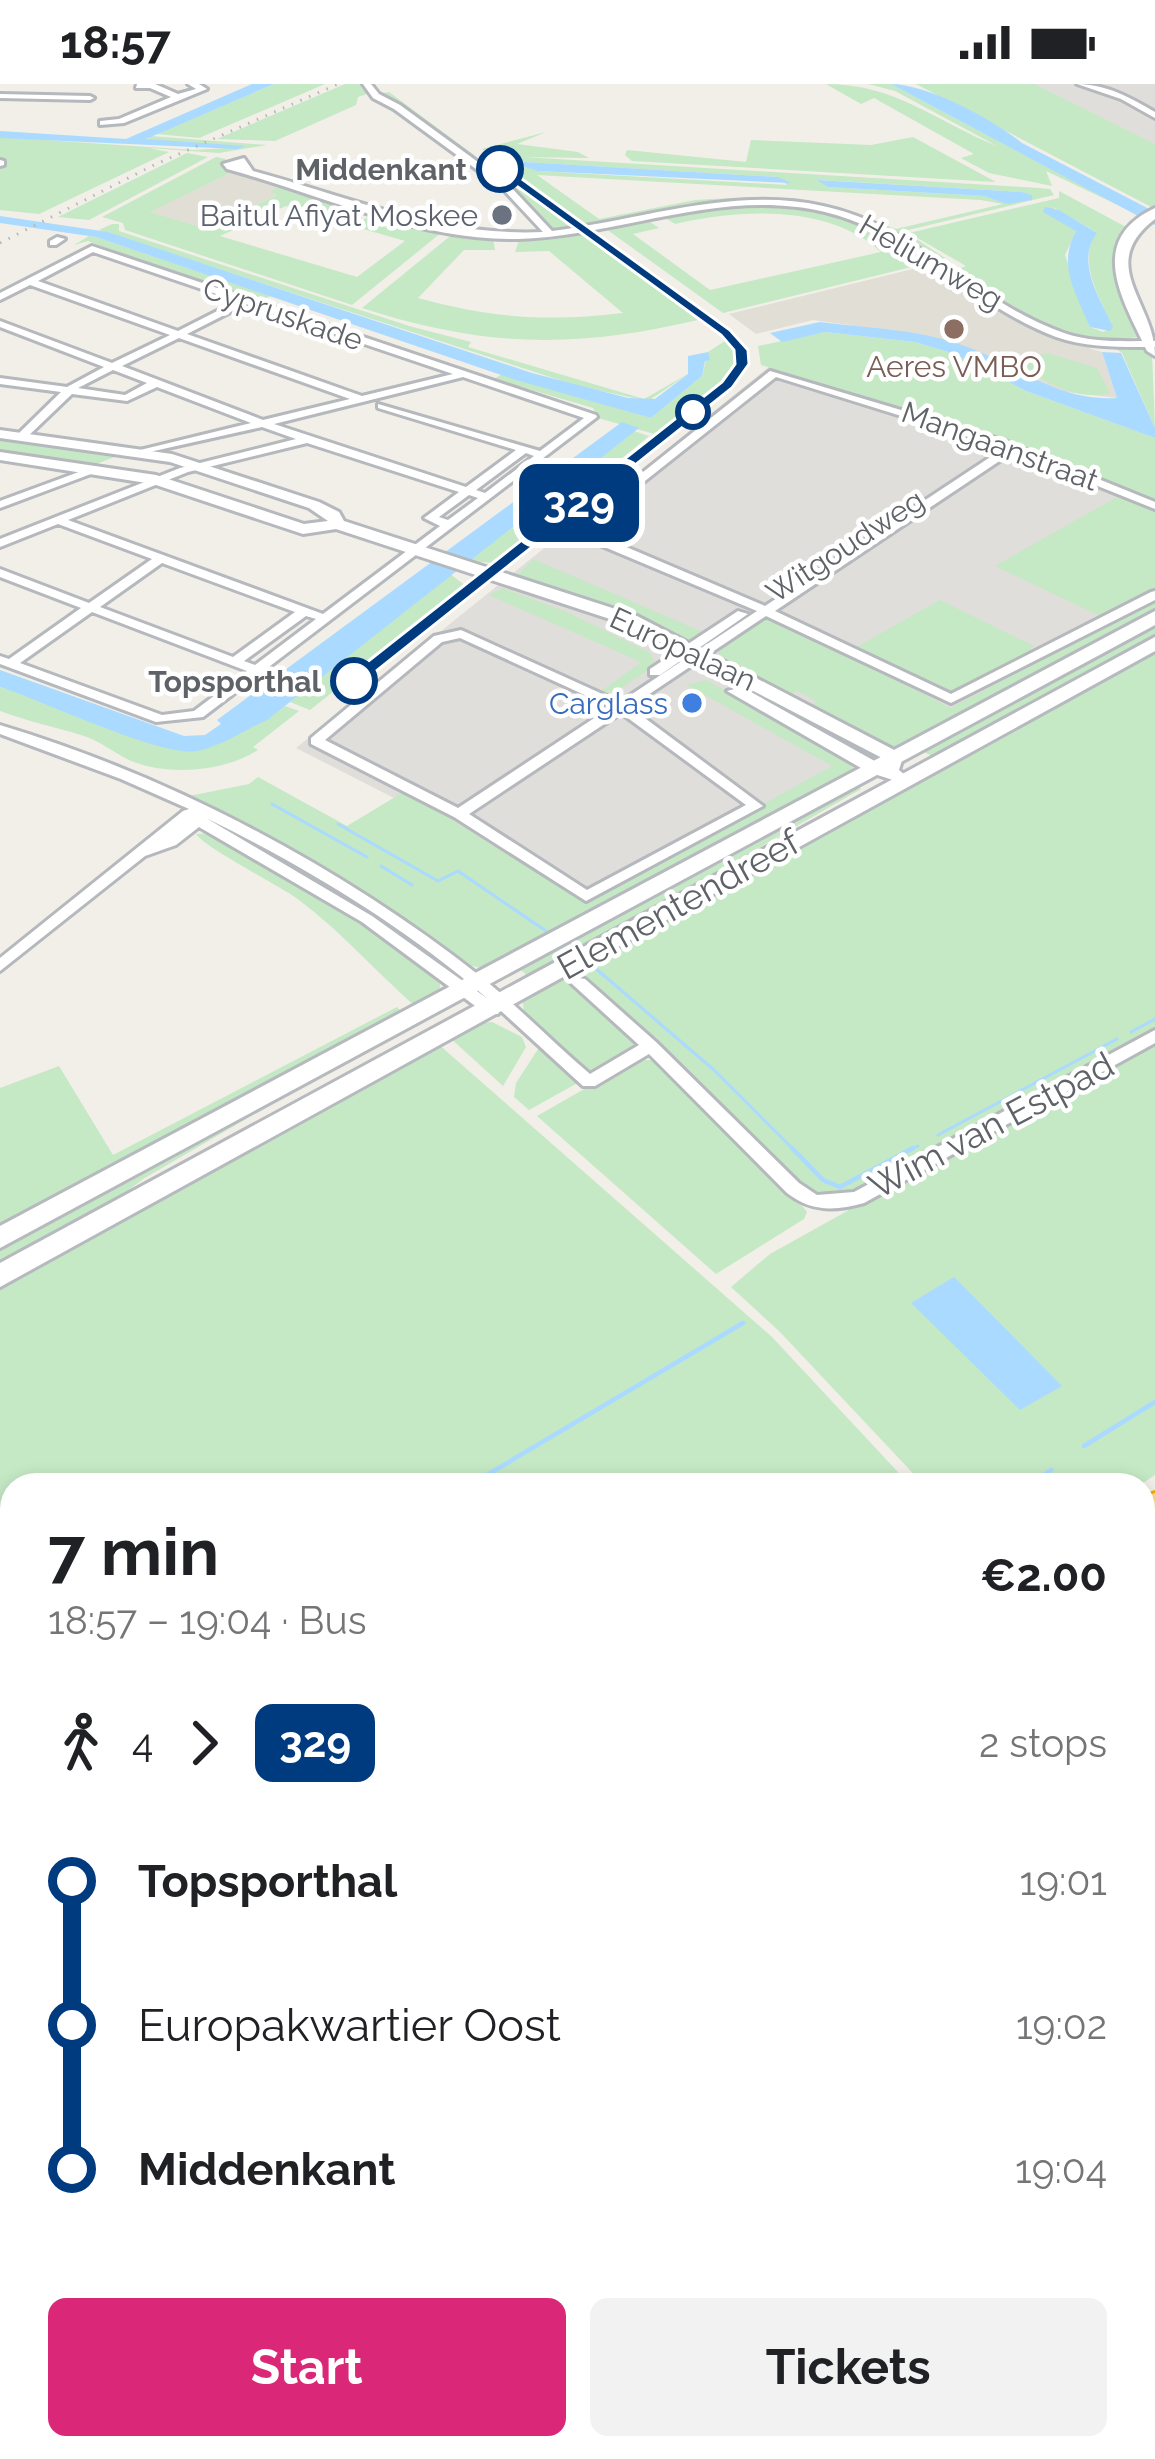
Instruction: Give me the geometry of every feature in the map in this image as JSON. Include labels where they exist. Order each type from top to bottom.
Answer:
[{"type":"main road","points":[[1150,222],[1138,246],[1135,267],[1155,314]]},
{"type":"main road","points":[[1150,222],[1125,237],[1118,264],[1153,344]]},
{"type":"main road","name":"Elementendreef","points":[[481,995],[700,891],[715,874],[742,857],[1155,617]]},
{"type":"main road","name":"Elementendreef","points":[[0,1276],[200,1166],[424,1027],[892,769],[1155,643]]},
{"type":"main road","name":"Elementendreef","points":[[0,1238],[424,1027]]},
{"type":"street","points":[[82,84],[105,128],[203,89],[192,84]]},
{"type":"street","points":[[368,84],[376,96],[398,106],[505,186],[550,234]]},
{"type":"street","points":[[1081,84],[1124,97],[1155,116]]},
{"type":"street","points":[[138,85],[153,109]]},
{"type":"street","points":[[138,85],[151,85],[178,98]]},
{"type":"street","points":[[0,96],[90,98]]},
{"type":"street","name":"Heliumweg","points":[[249,171],[459,232],[550,234],[711,202],[810,206],[882,228],[1054,332],[1153,344]]},
{"type":"street","name":"Cypruskade","points":[[57,241],[591,415],[543,455]]},
{"type":"street","points":[[0,297],[84,249]]},
{"type":"street","points":[[28,281],[361,399]]},
{"type":"street","points":[[21,437],[70,390],[245,301]]},
{"type":"street","points":[[0,323],[262,424],[487,497]]},
{"type":"street","name":"Mangaanstraat","points":[[761,608],[587,535],[580,527],[774,373],[1007,445],[1155,506]]},
{"type":"street","points":[[140,453],[460,375]]},
{"type":"street","points":[[0,381],[127,398],[158,382]]},
{"type":"street","points":[[281,430],[480,382]]},
{"type":"street","points":[[382,406],[543,455]]},
{"type":"street","name":"Europalaan","points":[[0,434],[198,466],[327,510],[337,524]]},
{"type":"street","points":[[0,543],[156,480],[307,440]]},
{"type":"street","name":"Witgoudweg","points":[[454,811],[1007,445]]},
{"type":"street","points":[[450,525],[430,518],[524,450]]},
{"type":"street","points":[[5,662],[161,719],[189,717],[212,708],[326,619],[422,555],[450,525],[543,455]]},
{"type":"street","name":"Europalaan","points":[[0,456],[156,480],[303,529],[337,524],[688,657],[892,769]]},
{"type":"street","points":[[0,505],[94,469]]},
{"type":"street","points":[[57,520],[326,619]]},
{"type":"street","points":[[5,662],[163,557]]},
{"type":"street","points":[[0,573],[258,671]]},
{"type":"street","points":[[761,608],[951,699],[967,695],[1155,595]]},
{"type":"street","points":[[235,662],[304,611]]},
{"type":"street","points":[[454,634],[616,704],[756,806],[586,896],[454,811],[316,741],[438,639],[454,634]]},
{"type":"street","points":[[0,729],[159,793],[316,871],[481,995],[508,1024],[521,1026],[589,1082],[650,1046],[579,983]]},
{"type":"street","points":[[0,966],[146,851],[163,848],[197,815]]},
{"type":"street","name":"Wim van Estpad","points":[[650,1046],[806,1201],[823,1206],[858,1198],[1155,1036]]},
{"type":"shaded area","points":[[1024,84],[1155,84],[1155,151]]},
{"type":"shaded area","points":[[236,170],[295,186],[208,229],[149,212]]},
{"type":"shaded area","name":"Aeres VMBO","points":[[934,267],[1054,338],[1102,352],[1117,398],[1058,391],[956,343],[926,336],[813,320],[756,334],[729,314]]},
{"type":"shaded area","points":[[770,366],[943,415],[1155,498],[1155,606],[579,917],[439,821],[296,748]]},
{"type":"green space","points":[[274,84],[325,84],[199,138],[156,134]]},
{"type":"green space","points":[[345,84],[362,84],[367,94],[358,97],[356,105],[275,141],[217,139]]},
{"type":"green space","points":[[826,84],[895,97],[997,146],[895,91],[868,84],[891,84],[1124,208],[1046,171],[1052,186],[989,173],[961,158],[974,154],[874,98],[861,104]]},
{"type":"green space","points":[[916,84],[1034,84],[1155,144],[1155,209]]},
{"type":"green space","points":[[389,92],[474,155],[471,157],[577,228],[547,228],[510,187],[378,94]]},
{"type":"green space","points":[[546,132],[517,144],[578,152],[589,158],[523,157],[1039,188],[1050,189],[1054,195],[904,231],[945,258],[940,261],[848,216],[767,200],[684,207],[585,227],[482,149]],"holes":[[[522,165],[778,177],[787,185],[537,171]],[[537,175],[1003,204],[896,229],[830,206],[749,197],[695,200],[599,219]],[[820,180],[1032,196],[1007,203],[984,196],[828,187]]]},
{"type":"green space","points":[[151,136],[267,145],[219,153],[148,148],[169,152],[39,214],[0,210],[0,137],[193,150],[244,147],[146,140]]},
{"type":"green space","points":[[913,137],[996,182],[632,161],[625,155],[627,150],[746,162],[751,140],[871,145]]},
{"type":"green space","points":[[187,153],[208,157],[89,220],[58,217]]},
{"type":"green space","points":[[216,157],[226,159],[220,166],[236,170],[150,212],[208,229],[277,195],[270,192],[284,184],[359,206],[335,220],[286,206],[220,236],[357,277],[405,241],[353,226],[376,212],[442,232],[352,305],[125,230],[123,223],[102,217]]},
{"type":"green space","points":[[1059,191],[1126,227],[1117,269],[1142,333],[1139,337],[1088,336],[1042,321],[956,270],[966,266],[909,233],[1059,198]],"holes":[[[1053,207],[1096,232],[1090,268],[1112,327],[1103,332],[1090,327],[1065,255],[1076,231]]]},
{"type":"green space","points":[[773,203],[863,222],[928,263],[723,313],[602,226],[643,217],[659,228],[633,234],[710,290],[881,252],[860,236],[810,218],[727,215],[675,224],[659,214],[698,206]]},
{"type":"green space","points":[[119,224],[119,231],[471,342],[468,347],[644,399],[688,374],[648,401],[578,386],[99,230]]},
{"type":"green space","points":[[581,231],[702,319],[613,336],[531,340],[450,331],[362,308],[454,233],[493,237],[495,250],[464,250],[418,298],[519,316],[623,313],[549,251],[515,252],[520,238]]},
{"type":"green space","points":[[89,236],[271,296],[261,300],[170,273],[88,241],[74,245]]},
{"type":"green space","points":[[825,332],[915,342],[955,354],[1026,391],[1155,438],[1155,502],[1018,446],[761,365],[758,346]]},
{"type":"green space","points":[[728,339],[738,358],[735,370],[658,435],[598,418],[593,408],[494,379],[502,374],[651,418],[702,376],[708,352]]},
{"type":"green space","points":[[1112,346],[1141,348],[1152,354],[1155,428],[1122,353]]},
{"type":"green space","points":[[1048,353],[1097,368],[1110,393],[1071,392],[1013,362]]},
{"type":"green space","points":[[634,431],[649,436],[494,563],[467,561]]},
{"type":"green space","points":[[0,436],[120,455],[91,466],[0,453]]},
{"type":"green space","points":[[1122,494],[1155,509],[1155,590],[1102,617],[995,566]]},
{"type":"green space","points":[[533,559],[703,632],[692,639],[677,638],[513,580]]},
{"type":"green space","points":[[450,574],[466,586],[310,710],[290,702]]},
{"type":"green space","points":[[503,588],[567,612],[649,652],[656,665],[617,691],[600,692],[641,662],[489,595]]},
{"type":"green space","points":[[1155,599],[1155,612],[900,747],[877,743],[811,706],[816,701],[797,691],[790,695],[726,663],[717,651],[760,620],[777,619],[951,708]]},
{"type":"green space","points":[[940,600],[1034,646],[1030,649],[1036,652],[949,694],[855,648]]},
{"type":"green space","points":[[1155,622],[1155,638],[935,758],[919,749]]},
{"type":"green space","points":[[1155,648],[1155,1473],[913,1473],[780,1332],[731,1287],[770,1254],[849,1210],[803,1184],[581,975],[568,982],[644,1046],[529,1110],[514,1097],[516,1083],[544,1040],[524,1017],[523,1001]]},
{"type":"green space","points":[[706,680],[849,759],[854,772],[484,969],[465,964],[278,842],[184,797],[249,784],[258,777],[347,826],[405,791],[586,903],[832,766],[687,685]]},
{"type":"green space","points":[[0,687],[109,727],[178,742],[213,740],[249,729],[285,706],[299,711],[253,747],[258,750],[244,757],[213,767],[162,769],[131,761],[88,737],[0,711]]},
{"type":"green space","points":[[854,784],[861,789],[531,979],[521,970]]},
{"type":"green space","points":[[213,833],[340,907],[440,980],[440,992],[417,1008],[315,912],[196,834]]},
{"type":"green space","points":[[397,1007],[405,1015],[0,1232],[0,1088],[59,1066],[113,1155]]},
{"type":"green space","points":[[492,1022],[522,1037],[526,1047],[503,1086],[448,1036],[474,1023]]},
{"type":"green space","points":[[406,1026],[143,1179],[87,1222],[0,1269],[0,1246]]},
{"type":"green space","points":[[437,1043],[772,1337],[899,1473],[0,1473],[0,1283]]},
{"type":"green space","points":[[635,1060],[660,1060],[794,1196],[807,1212],[804,1219],[716,1274],[537,1116]]},
{"type":"water","points":[[252,84],[274,84],[146,139],[245,146],[237,149],[0,138],[0,131],[126,139]]},
{"type":"water","points":[[891,84],[923,90],[978,114],[1022,143],[1155,212],[1155,225]]},
{"type":"water","points":[[520,165],[778,177],[791,183],[537,171]]},
{"type":"water","points":[[817,180],[1022,192],[1032,195],[1032,200],[1007,204],[984,196],[828,187]]},
{"type":"water","points":[[1045,207],[1097,233],[1088,256],[1089,268],[1113,327],[1110,331],[1090,327],[1074,291],[1068,256],[1076,231],[1043,212]]},
{"type":"water","points":[[0,216],[108,232],[532,373],[628,398],[655,399],[688,374],[688,356],[708,352],[710,360],[705,361],[702,376],[651,418],[516,380],[96,237],[0,223]]},
{"type":"water","points":[[820,322],[942,339],[1054,387],[1094,398],[1117,398],[1102,352],[1121,353],[1155,428],[1155,438],[1026,391],[955,354],[915,342],[825,332],[782,342],[770,333]]},
{"type":"water","points":[[622,422],[639,428],[267,720],[215,745],[197,751],[158,746],[0,687],[0,670],[184,736],[205,735],[221,724],[217,720]]},
{"type":"water","points":[[954,1277],[1062,1386],[1020,1410],[911,1303]]},
{"type":"waterway","points":[[272,804],[367,857]]},
{"type":"waterway","points":[[338,824],[438,881],[458,871],[546,931]]},
{"type":"waterway","points":[[381,866],[412,885]]},
{"type":"waterway","points":[[594,967],[714,1070],[792,1148]]},
{"type":"waterway","points":[[1131,1032],[1155,1019]]},
{"type":"waterway","points":[[938,1135],[1117,1039]]},
{"type":"waterway","points":[[908,1151],[918,1146]]},
{"type":"waterway","points":[[792,1148],[795,1151]]},
{"type":"waterway","points":[[792,1148],[823,1180],[840,1187],[913,1148]]},
{"type":"waterway","points":[[490,1473],[743,1323]]},
{"type":"waterway","points":[[1084,1446],[1155,1402]]},
{"type":"waterway","points":[[1047,1473],[1051,1470]]},
{"type":"railway","points":[[0,243],[154,165],[338,84]]},
{"type":"bus line","name":"329","points":[[354,681],[727,385],[742,364],[741,350],[726,332],[500,169]]},
{"type":"place","name":"Middenkant","points":[[500,169]]},
{"type":"place","name":"Baitul Afiyat Moskee","points":[[502,215]]},
{"type":"place","name":"Aeres VMBO","points":[[954,329]]},
{"type":"place","name":"Topsporthal","points":[[354,681]]},
{"type":"place","name":"Carglass","points":[[692,703]]}]
